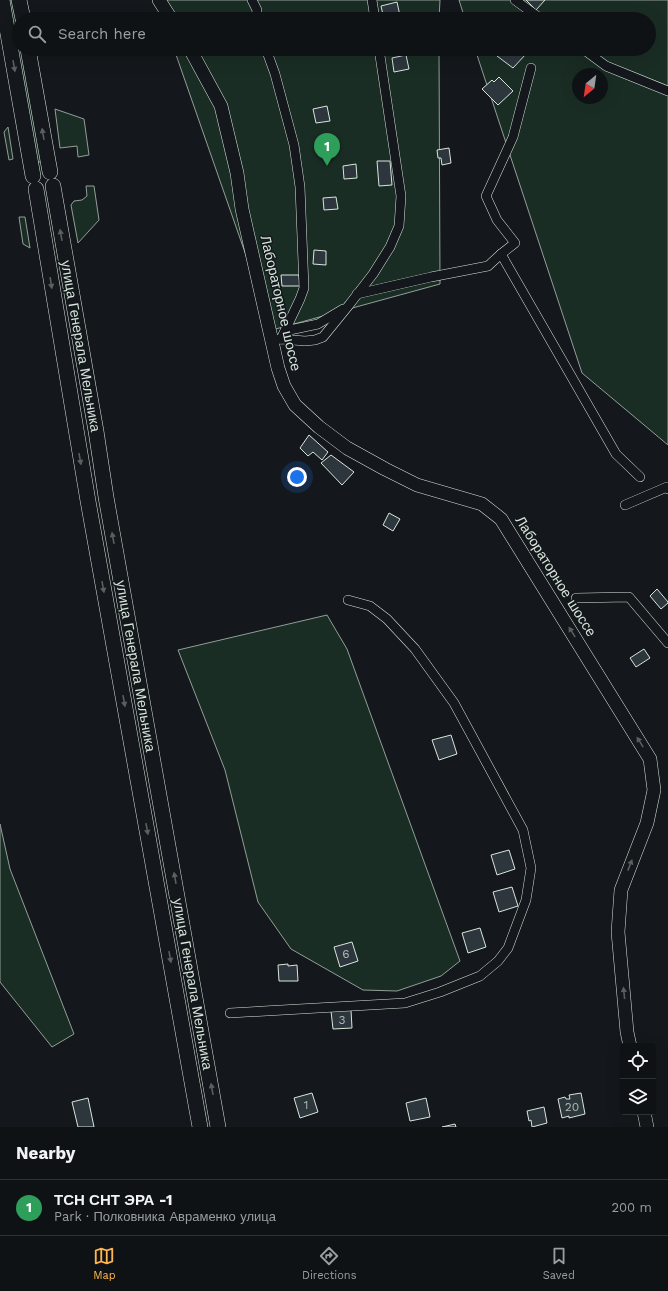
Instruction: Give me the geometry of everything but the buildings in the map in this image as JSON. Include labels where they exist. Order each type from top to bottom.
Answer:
[{"type":"main road","name":"улица Генерала Мельника","points":[[2,0],[12,55]]},
{"type":"main road","points":[[20,0],[22,12]]},
{"type":"main road","points":[[159,0],[167,12]]},
{"type":"main road","name":"улица Генерала Мельника","points":[[12,56],[35,182],[74,420],[200,1127]]},
{"type":"main road","name":"улица Генерала Мельника","points":[[29,56],[218,1127]]},
{"type":"main road","name":"Лабораторное шоссе","points":[[194,56],[221,106],[237,173],[242,209],[279,337],[278,368],[284,386],[295,404],[319,427],[347,448],[417,485],[482,504],[501,519],[650,759],[654,790],[647,823],[621,890],[618,932],[627,1032],[629,1043]]},
{"type":"main road","points":[[31,160],[36,164],[41,164],[48,157]]},
{"type":"main road","points":[[39,206],[42,200],[46,197],[52,199],[56,204]]},
{"type":"main road","points":[[117,662],[135,659]]},
{"type":"main road","points":[[645,1115],[647,1127]]},
{"type":"street","points":[[252,0],[257,12]]},
{"type":"street","points":[[372,0],[374,12]]},
{"type":"street","points":[[515,0],[531,12]]},
{"type":"street","points":[[269,56],[275,74],[294,145],[300,187],[304,288],[300,299],[279,337]]},
{"type":"street","points":[[279,337],[305,341],[315,340],[322,337],[373,274],[390,247],[399,226],[401,196],[380,56]]},
{"type":"street","points":[[592,56],[606,66],[668,91]]},
{"type":"street","points":[[358,294],[431,277],[488,266],[515,243],[497,220],[486,196],[513,137],[531,68]]},
{"type":"street","points":[[501,254],[616,454],[640,477]]},
{"type":"street","points":[[279,337],[318,324],[349,305]]},
{"type":"street","points":[[625,505],[667,487],[668,489]]},
{"type":"street","points":[[576,598],[629,597],[668,643]]},
{"type":"street","points":[[230,1013],[405,1003],[447,989],[480,976],[498,961],[508,948],[526,900],[531,868],[523,830],[454,703],[415,649],[388,619],[370,606],[348,600]]},
{"type":"green space","points":[[9,0],[14,0],[16,12],[12,12],[12,17]]},
{"type":"green space","points":[[157,0],[440,0],[439,12],[161,12]]},
{"type":"green space","points":[[459,0],[668,0],[668,445],[582,373],[477,56],[656,56],[656,12],[463,12]]},
{"type":"green space","points":[[19,56],[24,56],[42,160],[37,162]]},
{"type":"green space","points":[[176,56],[439,56],[440,284],[272,330]]},
{"type":"green space","points":[[55,109],[84,119],[89,155],[78,157],[77,146],[60,148]]},
{"type":"green space","points":[[8,127],[13,159],[9,160],[4,132]]},
{"type":"green space","points":[[86,186],[94,186],[99,220],[78,243],[71,205],[74,201],[82,200],[87,196]]},
{"type":"green space","points":[[19,217],[25,217],[30,248],[23,244]]},
{"type":"green space","points":[[327,615],[347,649],[460,961],[441,976],[397,991],[363,990],[291,949],[258,902],[225,770],[178,650]]},
{"type":"green space","points":[[0,824],[10,869],[74,1034],[52,1047],[0,982]]},
{"type":"place","name":"ТСН СНТ ЭРА -1","points":[[327,166]]}]
